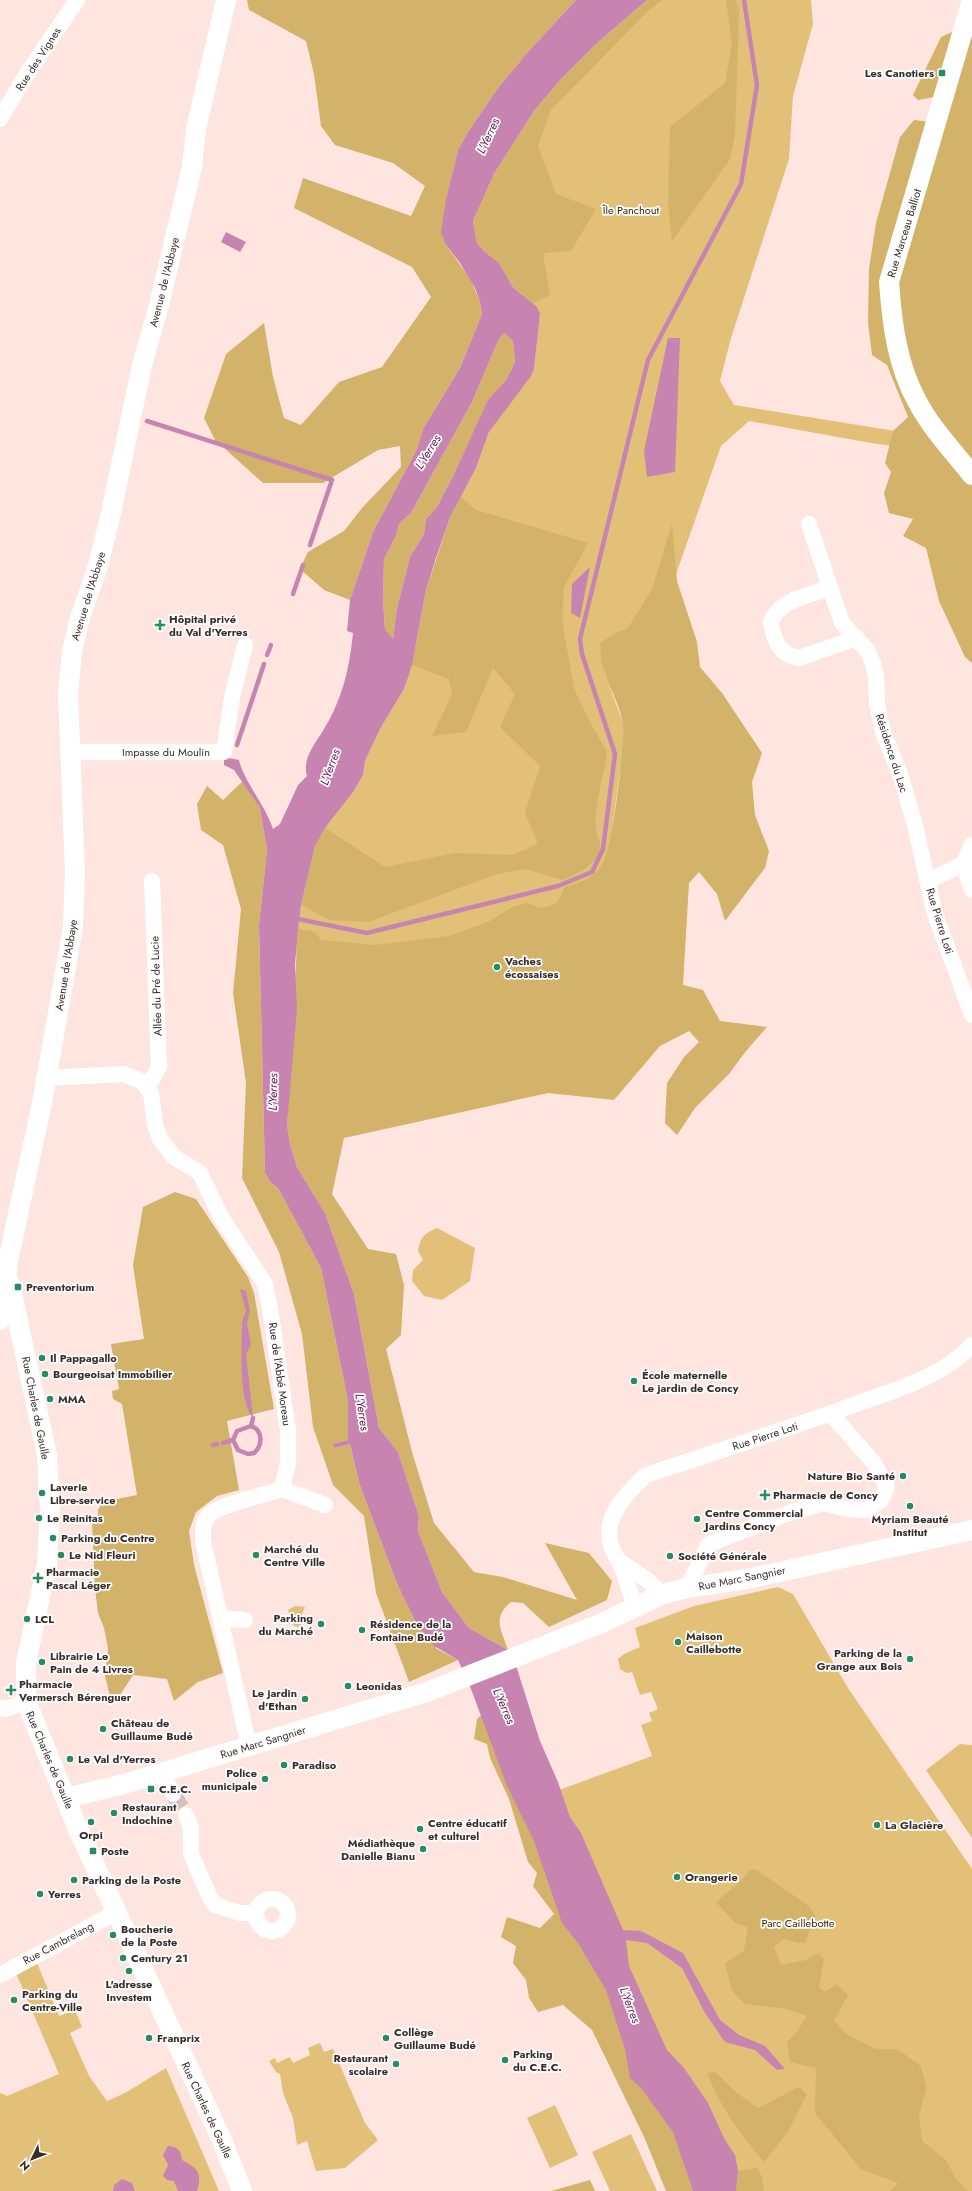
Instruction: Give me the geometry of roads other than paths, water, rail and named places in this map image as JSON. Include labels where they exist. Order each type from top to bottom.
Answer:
[{"type":"street","name":"Rue des Vignes","points":[[0,119],[28,72],[78,0]]},
{"type":"street","name":"Avenue de l'Abbaye","points":[[0,1320],[5,1299],[3,1274],[47,1078],[73,927],[75,872],[68,693],[72,652],[79,620],[98,566],[109,521],[142,365],[158,309],[192,167],[196,129],[226,0]]},
{"type":"street","name":"Rue Marceau Balliot","points":[[972,0],[889,282],[892,322],[902,365],[917,401],[939,434],[972,475]]},
{"type":"street","name":"Rue Marceau Balliot","points":[[972,28],[898,282],[911,364],[930,404],[947,430],[972,459]]},
{"type":"street","name":"Résidence du Lac","points":[[809,524],[842,623],[867,650],[873,663],[876,676],[876,704],[883,732],[901,777],[915,825]]},
{"type":"street","points":[[830,588],[786,604],[778,610],[771,623],[778,645],[789,657],[799,658],[857,638]]},
{"type":"street","name":"Impasse du Moulin","points":[[71,752],[224,752],[232,697],[246,645]]},
{"type":"street","name":"Rue Pierre Loti","points":[[915,825],[934,911],[972,1015]]},
{"type":"street","points":[[928,881],[963,864],[972,845]]},
{"type":"street","points":[[963,864],[972,890]]},
{"type":"street","name":"Allée du Pré de Lucie","points":[[147,1088],[159,1067],[152,880]]},
{"type":"street","points":[[47,1078],[124,1074],[141,1081],[147,1088]]},
{"type":"street","name":"Rue de l'Abbé Moreau","points":[[147,1088],[151,1093],[156,1125],[160,1139],[174,1157],[200,1173],[221,1217],[265,1284],[288,1431],[288,1463],[282,1489]]},
{"type":"street","name":"Rue Charles de Gaulle","points":[[3,1274],[10,1280],[47,1455],[50,1509],[47,1564],[26,1663],[26,1701],[66,1798],[221,2138],[242,2191]]},
{"type":"street","points":[[0,1320],[13,1322],[20,1328]]},
{"type":"street","name":"Rue Pierre Loti","points":[[635,1607],[620,1562],[611,1546],[610,1528],[614,1513],[627,1493],[646,1475],[830,1413],[922,1380],[941,1371],[959,1358],[972,1345]]},
{"type":"street","points":[[687,1588],[709,1544],[789,1513],[823,1503],[847,1509],[867,1510],[881,1500],[886,1487],[874,1463],[830,1413]]},
{"type":"street","points":[[249,1747],[203,1542],[203,1527],[209,1515],[224,1507],[282,1489],[325,1505]]},
{"type":"street","name":"Rue Marc Sangnier","points":[[66,1798],[162,1773],[402,1700],[458,1680],[602,1623],[663,1594],[687,1588],[747,1579],[972,1530]]},
{"type":"street","points":[[620,1562],[646,1579],[663,1594]]},
{"type":"street","points":[[221,1618],[245,1620]]},
{"type":"street","points":[[0,1708],[7,1709],[26,1701]]},
{"type":"street","points":[[162,1773],[173,1794]]},
{"type":"street","points":[[186,1815],[191,1828],[191,1854],[214,1906],[240,1913],[256,1912]]},
{"type":"street","name":"Rue Cambrelang","points":[[0,1975],[117,1912]]},
{"type":"water","name":"L'Yerres","points":[[576,0],[647,0],[596,44],[561,79],[534,111],[494,174],[473,221],[477,243],[484,251],[499,263],[513,287],[537,307],[540,313],[534,369],[531,376],[489,432],[476,468],[451,515],[426,590],[412,665],[404,689],[380,729],[365,761],[363,775],[354,791],[325,828],[315,846],[301,905],[298,929],[295,965],[297,1009],[287,1125],[290,1144],[297,1167],[325,1213],[354,1294],[379,1428],[398,1452],[419,1516],[418,1531],[442,1592],[469,1628],[508,1650],[513,1656],[540,1741],[558,1782],[570,1817],[581,1833],[623,1930],[641,1931],[683,1953],[720,2020],[739,2035],[765,2046],[785,2069],[777,2070],[755,2050],[725,2042],[705,2013],[682,1968],[647,1943],[626,1940],[629,1966],[667,2050],[684,2068],[708,2103],[725,2140],[735,2155],[738,2171],[736,2191],[693,2191],[673,2132],[641,2088],[630,2078],[625,2049],[606,1990],[578,1943],[562,1923],[534,1841],[507,1786],[471,1689],[458,1660],[434,1646],[416,1623],[398,1586],[360,1486],[350,1444],[335,1448],[333,1444],[348,1440],[348,1401],[321,1268],[278,1188],[271,1183],[265,1173],[259,925],[267,850],[260,808],[234,770],[224,765],[224,757],[239,760],[245,777],[265,811],[273,829],[280,824],[298,785],[307,776],[307,759],[334,710],[347,673],[353,633],[347,631],[350,600],[373,532],[417,449],[423,429],[460,368],[482,314],[475,288],[460,263],[446,245],[441,232],[446,199],[458,150],[468,132],[498,88],[527,53]],"holes":[[[504,333],[513,341],[515,362],[506,380],[488,400],[437,507],[426,519],[424,534],[410,557],[397,608],[393,639],[385,629],[383,601],[384,559],[396,536],[399,524],[411,513],[472,402],[499,339]]]},
{"type":"water","points":[[226,232],[246,242],[240,252],[221,242]]},
{"type":"water","points":[[668,338],[680,338],[675,472],[647,477],[644,451]]},
{"type":"water","points":[[590,567],[580,618],[571,613],[572,584]]},
{"type":"water","points":[[240,1289],[246,1291],[250,1311],[247,1323],[251,1345],[246,1354],[253,1418],[248,1410],[243,1386],[242,1322],[246,1311]]},
{"type":"water","points":[[168,2146],[177,2148],[181,2154],[182,2160],[192,2166],[199,2175],[199,2185],[197,2191],[178,2191],[174,2181],[167,2180],[163,2176],[168,2165],[163,2155]]},
{"type":"water","points":[[122,2179],[132,2183],[135,2191],[113,2191],[114,2185]]},
{"type":"waterway","points":[[293,918],[367,933],[558,886],[592,872],[603,849],[615,754],[582,654],[580,639],[648,360],[741,184],[757,85],[744,0]]},
{"type":"waterway","points":[[147,421],[332,480],[310,545]]},
{"type":"waterway","points":[[293,594],[303,565]]},
{"type":"waterway","points":[[267,655],[271,645]]},
{"type":"waterway","points":[[237,745],[264,664]]},
{"type":"waterway","points":[[223,1443],[233,1440],[237,1431],[251,1426],[253,1418]]},
{"type":"waterway","points":[[233,1440],[238,1450],[248,1454],[254,1453],[259,1446],[260,1434],[251,1426]]},
{"type":"waterway","points":[[213,1445],[217,1444]]},
{"type":"tunnel","points":[[173,1794],[186,1815]]},
{"type":"place","name":"Les Canotiers","points":[[942,73]]},
{"type":"place","name":"Hôpital privé du Val d'Yerres","points":[[160,625]]},
{"type":"place","name":"Vaches écossaises","points":[[497,967]]},
{"type":"place","name":"Preventorium","points":[[18,1287]]},
{"type":"place","name":"Il Pappagallo","points":[[42,1358]]},
{"type":"place","name":"Bourgeoisat Immobilier","points":[[45,1374]]},
{"type":"place","name":"École maternelle Le jardin de Concy","points":[[634,1381]]},
{"type":"place","name":"MMA","points":[[50,1399]]},
{"type":"place","name":"Nature Bio Santé","points":[[903,1476]]},
{"type":"place","name":"Laverie Libre-service","points":[[42,1493]]},
{"type":"place","name":"Pharmacie de Concy","points":[[765,1495]]},
{"type":"place","name":"Myriam Beauté Institut","points":[[910,1506]]},
{"type":"place","name":"Le Reinitas","points":[[39,1518]]},
{"type":"place","name":"Centre Commercial Jardins Concy","points":[[697,1519]]},
{"type":"place","name":"Parking du Centre","points":[[53,1538]]},
{"type":"place","name":"Le Nid Fleuri","points":[[61,1555]]},
{"type":"place","name":"Marché du Centre Ville","points":[[256,1555]]},
{"type":"place","name":"Société Générale","points":[[670,1556]]},
{"type":"place","name":"Pharmacie Pascal Léger","points":[[38,1578]]},
{"type":"place","name":"LCL","points":[[27,1619]]},
{"type":"place","name":"Parking du Marché","points":[[321,1624]]},
{"type":"place","name":"Résidence de la Fontaine Budé","points":[[362,1630]]},
{"type":"place","name":"Maison Caillebotte","points":[[678,1642]]},
{"type":"place","name":"Parking de la Grange aux Bois","points":[[910,1659]]},
{"type":"place","name":"Librairie Le Pain de 4 Livres","points":[[42,1662]]},
{"type":"place","name":"Leonidas","points":[[348,1686]]},
{"type":"place","name":"Pharmacie Vermersch Bérenguer","points":[[11,1690]]},
{"type":"place","name":"Le jardin d'Ethan","points":[[305,1699]]},
{"type":"place","name":"Château de Guillaume Budé","points":[[103,1729]]},
{"type":"place","name":"Le Val d'Yerres","points":[[70,1759]]},
{"type":"place","name":"Paradiso","points":[[284,1765]]},
{"type":"place","name":"Police municipale","points":[[265,1779]]},
{"type":"place","name":"C.E.C.","points":[[151,1789]]},
{"type":"place","name":"Restaurant Indochine","points":[[114,1813]]},
{"type":"place","name":"Orpi","points":[[91,1822]]},
{"type":"place","name":"La Glacière","points":[[877,1825]]},
{"type":"place","name":"Centre éducatif et culturel","points":[[420,1829]]},
{"type":"place","name":"Médiathèque Danielle Bianu","points":[[423,1849]]},
{"type":"place","name":"Poste","points":[[93,1851]]},
{"type":"place","name":"Orangerie","points":[[677,1877]]},
{"type":"place","name":"Parking de la Poste","points":[[74,1880]]},
{"type":"place","name":"Yerres","points":[[40,1894]]},
{"type":"place","name":"Boucherie de la Poste","points":[[113,1935]]},
{"type":"place","name":"Century 21","points":[[123,1958]]},
{"type":"place","name":"L'adresse Investem","points":[[129,1971]]},
{"type":"place","name":"Parking du Centre-Ville","points":[[14,2000]]},
{"type":"place","name":"Franprix","points":[[149,2038]]},
{"type":"place","name":"Collège Guillaume Budé","points":[[386,2038]]},
{"type":"place","name":"Parking du C.E.C.","points":[[505,2060]]},
{"type":"place","name":"Restaurant scolaire","points":[[396,2064]]},
{"type":"park label","name":"Île Panchout","points":[[631,210]]},
{"type":"park label","name":"Parc Caillebotte","points":[[798,1923]]}]
